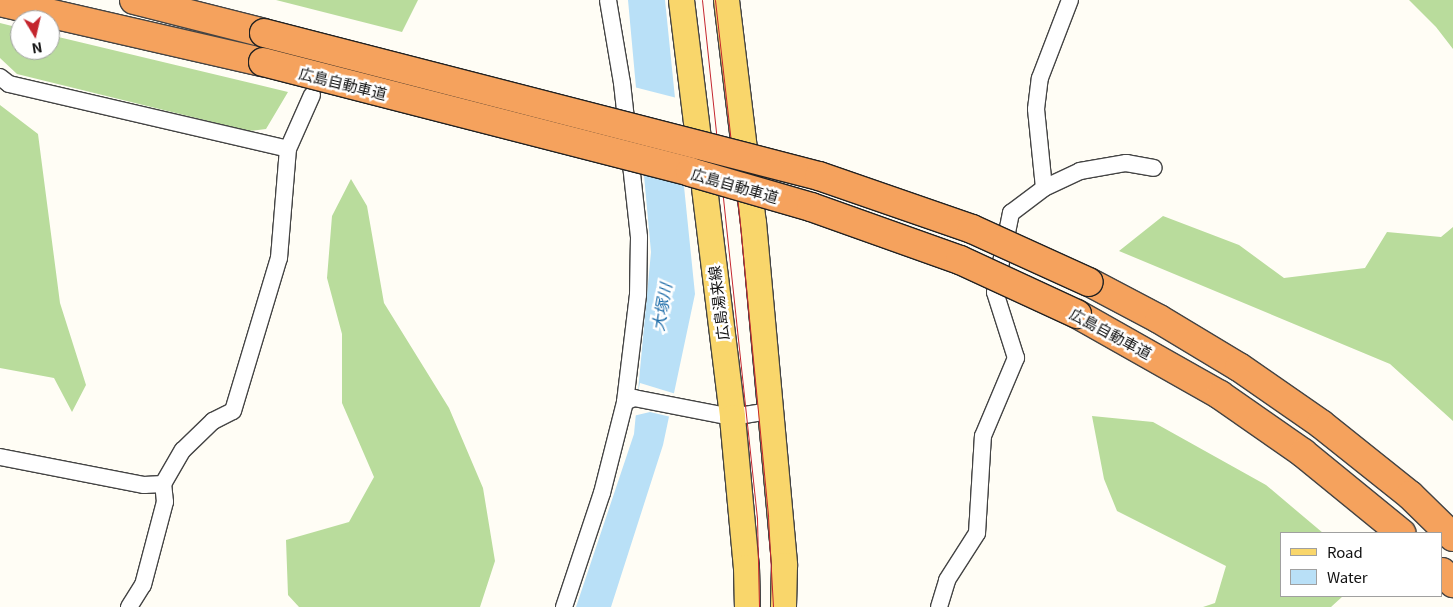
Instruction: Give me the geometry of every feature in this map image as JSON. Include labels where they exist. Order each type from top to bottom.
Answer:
[{"type":"highway","name":"広島自動車道","points":[[134,0],[819,176],[972,230],[1089,282],[1159,319],[1262,382],[1321,424],[1410,495],[1453,537]]},
{"type":"highway","name":"広島自動車道","points":[[0,2],[263,62],[680,169],[811,207],[960,260],[1077,314],[1220,394],[1303,453],[1400,532]]},
{"type":"highway","points":[[1443,573],[1453,583]]},
{"type":"main road","name":"広島湯来線","points":[[681,0],[732,417],[746,567],[747,607]]},
{"type":"main road","points":[[726,0],[753,222],[784,565],[784,607]]},
{"type":"street","points":[[564,607],[602,493],[629,400],[638,295],[639,237],[622,83],[608,0]]},
{"type":"street","points":[[1044,188],[1036,109],[1040,78],[1070,0]]},
{"type":"street","points":[[0,77],[9,84],[288,149]]},
{"type":"street","points":[[129,607],[143,584],[164,502],[163,484],[183,450],[213,421],[233,411],[279,258],[288,149],[312,95]]},
{"type":"street","points":[[939,607],[947,580],[977,534],[983,436],[1016,358],[995,292],[1011,213],[1044,188],[1080,171],[1126,163],[1154,168]]},
{"type":"street","points":[[629,400],[732,417],[769,411]]},
{"type":"street","points":[[0,457],[144,485],[163,484]]},
{"type":"green space","points":[[276,0],[418,0],[402,32]]},
{"type":"green space","points":[[1409,0],[1453,0],[1453,49],[1436,27]]},
{"type":"green space","points":[[0,23],[10,26],[10,60],[60,60],[60,37],[288,92],[266,129],[249,131],[17,74],[0,58]]},
{"type":"green space","points":[[0,105],[38,134],[60,303],[86,385],[72,412],[54,378],[0,368]]},
{"type":"green space","points":[[351,179],[367,206],[384,303],[449,408],[483,488],[495,561],[480,607],[299,607],[288,595],[286,540],[349,522],[374,477],[342,403],[342,334],[327,278],[332,216]]},
{"type":"green space","points":[[1163,216],[1239,245],[1284,278],[1365,268],[1387,232],[1441,237],[1453,227],[1453,421],[1390,364],[1119,251]]},
{"type":"green space","points":[[1092,416],[1153,422],[1266,485],[1322,532],[1280,532],[1280,597],[1342,597],[1331,607],[1203,607],[1215,603],[1226,566],[1117,511],[1104,479]]},
{"type":"water","name":"大塚川","points":[[628,0],[665,0],[695,294],[663,445],[611,607],[576,607],[634,434],[651,252]]},
{"type":"pier","points":[[634,87],[677,98],[685,178],[641,167]]},
{"type":"pier","points":[[640,383],[676,394],[671,417],[650,412],[633,416]]},
{"type":"tram line","points":[[702,0],[757,518],[759,607]]},
{"type":"tram line","points":[[715,0],[739,214],[768,517],[773,607]]}]
